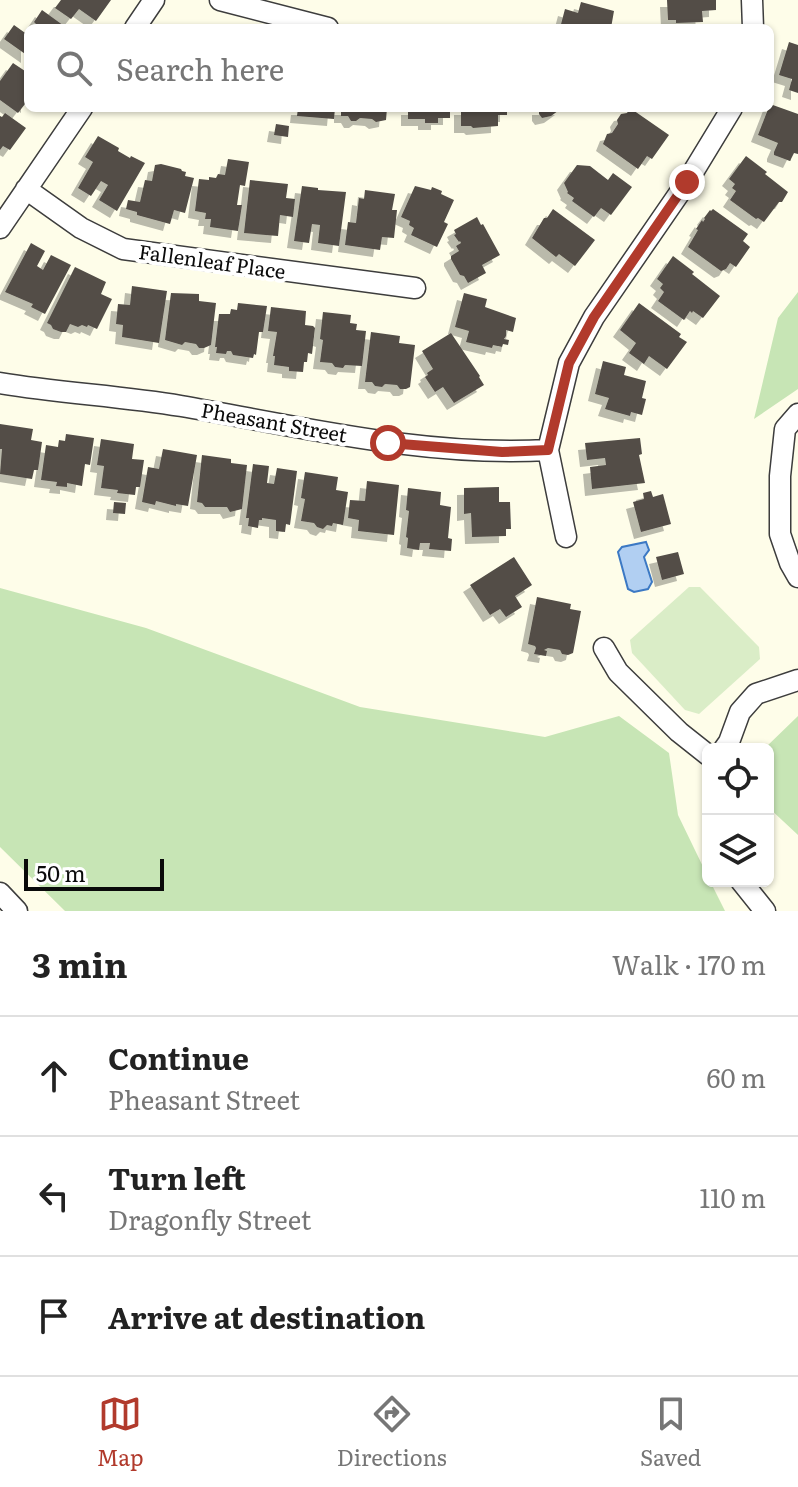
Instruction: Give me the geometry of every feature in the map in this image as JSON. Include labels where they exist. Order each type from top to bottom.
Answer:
[{"type":"street","points":[[138,24],[154,0]]},
{"type":"street","points":[[220,0],[313,24]]},
{"type":"street","points":[[752,0],[753,24]]},
{"type":"street","points":[[0,228],[79,112]]},
{"type":"street","points":[[566,537],[548,450],[569,363],[587,329],[687,182],[730,112]]},
{"type":"street","name":"Fallenleaf Place","points":[[26,189],[81,228],[123,249],[415,288]]},
{"type":"street","name":"Pheasant Street","points":[[0,383],[177,406],[388,443],[502,452],[548,450]]},
{"type":"street","points":[[798,414],[785,429],[780,476],[780,534],[798,577]]},
{"type":"street","points":[[604,648],[618,672],[702,750]]},
{"type":"street","points":[[728,743],[740,712],[756,694],[798,680]]},
{"type":"street","points":[[746,887],[765,911]]},
{"type":"street","points":[[0,893],[17,911]]},
{"type":"green space","points":[[798,292],[798,389],[754,419],[778,318]]},
{"type":"green space","points":[[689,587],[700,587],[759,647],[760,659],[699,714],[685,710],[632,653],[630,640]]},
{"type":"green space","points":[[0,588],[146,628],[360,707],[545,737],[619,716],[669,753],[678,815],[702,865],[702,887],[713,887],[725,911],[65,911],[0,847]]},
{"type":"green space","points":[[798,716],[798,835],[774,813],[774,743],[770,743]]},
{"type":"water","points":[[646,542],[649,550],[644,557],[652,582],[648,589],[634,592],[628,589],[618,552],[622,547]]},
{"type":"building","points":[[61,0],[111,0],[96,21],[79,9],[71,19],[55,8]]},
{"type":"building","points":[[667,0],[716,0],[716,10],[702,11],[703,22],[676,23],[676,20],[668,20]]},
{"type":"building","points":[[581,2],[614,11],[612,24],[561,24],[565,9],[578,13]]},
{"type":"building","points":[[42,10],[61,24],[36,24],[34,22]]},
{"type":"building","points":[[14,25],[24,32],[24,53],[4,39]]},
{"type":"building","points":[[789,42],[798,45],[798,93],[789,90],[792,79],[779,75]]},
{"type":"building","points":[[13,63],[24,70],[24,105],[18,113],[0,100],[0,81]]},
{"type":"building","points":[[774,105],[798,114],[798,154],[794,153],[790,161],[774,155],[778,143],[758,135],[767,112],[774,112]]},
{"type":"building","points":[[298,112],[335,112],[334,119],[297,116]]},
{"type":"building","points":[[341,112],[387,112],[386,120],[376,122],[360,118],[351,121],[348,116],[341,116]]},
{"type":"building","points":[[408,112],[450,112],[450,118],[438,118],[438,123],[408,119]]},
{"type":"building","points":[[461,112],[507,112],[507,115],[498,115],[498,126],[461,126]]},
{"type":"building","points":[[539,112],[556,112],[542,118]]},
{"type":"building","points":[[636,112],[669,135],[652,159],[647,156],[638,169],[603,144],[607,134],[612,133],[618,124],[621,114]]},
{"type":"building","points":[[5,113],[26,128],[10,150],[3,146],[0,150],[0,116]]},
{"type":"building","points":[[276,124],[289,126],[288,137],[274,135]]},
{"type":"building","points":[[98,136],[130,158],[145,163],[117,211],[99,200],[108,185],[101,181],[91,196],[78,188],[93,162],[85,157]]},
{"type":"building","points":[[746,156],[788,192],[764,222],[730,200],[736,191],[732,188],[735,184],[729,179]]},
{"type":"building","points":[[228,159],[249,162],[245,186],[240,185],[237,205],[242,205],[238,231],[210,227],[211,219],[205,219],[206,213],[195,211],[199,179],[209,180],[209,177],[216,178],[218,174],[225,175]]},
{"type":"building","points":[[155,165],[181,169],[186,172],[185,176],[194,178],[185,213],[174,210],[170,224],[126,209],[128,200],[140,202],[145,180],[152,181]]},
{"type":"building","points":[[577,165],[590,166],[608,180],[613,173],[632,187],[611,215],[601,208],[594,217],[572,201],[574,198],[567,193],[564,183]]},
{"type":"building","points":[[250,180],[288,184],[286,198],[295,199],[293,217],[280,215],[278,236],[244,233]]},
{"type":"building","points":[[302,186],[346,192],[339,246],[318,243],[320,225],[312,224],[309,243],[294,241]]},
{"type":"building","points":[[415,186],[431,190],[432,187],[454,200],[444,222],[448,224],[437,247],[411,235],[414,228],[409,225],[410,221],[401,217]]},
{"type":"building","points":[[365,190],[395,194],[392,210],[397,210],[394,238],[382,237],[380,250],[345,245],[348,222],[356,223],[359,198],[364,199]]},
{"type":"building","points":[[553,209],[595,240],[575,266],[559,254],[556,257],[532,238]]},
{"type":"building","points":[[713,209],[748,234],[743,241],[750,247],[736,267],[730,263],[721,271],[688,247],[696,229]]},
{"type":"building","points":[[477,217],[500,255],[482,265],[486,273],[468,283],[451,259],[459,251],[456,246],[461,243],[454,230]]},
{"type":"building","points":[[31,243],[45,251],[37,266],[43,270],[51,255],[71,265],[45,314],[31,307],[33,304],[5,292]]},
{"type":"building","points":[[673,256],[720,296],[703,318],[690,311],[684,320],[658,301],[664,292],[660,288],[663,284],[657,279]]},
{"type":"building","points":[[75,267],[106,282],[101,294],[112,299],[97,329],[70,324],[66,332],[61,332],[47,323]]},
{"type":"building","points":[[132,286],[167,291],[159,343],[122,337],[123,325],[116,324],[118,304],[130,305]]},
{"type":"building","points":[[171,293],[199,294],[199,301],[216,303],[211,345],[199,348],[196,344],[185,342],[182,345],[165,340]]},
{"type":"building","points":[[464,293],[487,299],[485,307],[516,318],[513,332],[506,330],[504,339],[509,340],[508,345],[493,345],[492,348],[466,342],[469,331],[455,327]]},
{"type":"building","points":[[238,303],[267,306],[263,332],[259,332],[253,358],[233,355],[231,351],[216,353],[219,314],[237,310]]},
{"type":"building","points":[[639,303],[681,334],[679,337],[687,342],[667,369],[649,356],[644,364],[629,353],[636,343],[620,330]]},
{"type":"building","points":[[271,307],[306,311],[305,325],[315,328],[312,354],[308,353],[303,372],[274,365],[277,332],[268,331]]},
{"type":"building","points":[[323,312],[351,315],[350,323],[357,324],[356,330],[366,331],[362,366],[345,365],[343,368],[320,362]]},
{"type":"building","points":[[371,332],[400,336],[399,343],[415,345],[410,387],[400,389],[397,385],[385,384],[382,387],[365,382]]},
{"type":"building","points":[[451,333],[484,385],[454,403],[443,387],[435,392],[425,377],[433,369],[422,351]]},
{"type":"building","points":[[603,361],[626,367],[624,375],[646,381],[642,415],[631,412],[630,416],[605,409],[609,398],[595,394]]},
{"type":"building","points":[[0,424],[33,429],[31,440],[42,442],[38,470],[34,470],[32,479],[0,474]]},
{"type":"building","points":[[66,434],[94,438],[90,465],[85,464],[82,486],[67,483],[67,487],[56,486],[57,482],[41,480],[46,445],[58,447],[59,440],[65,441]]},
{"type":"building","points":[[640,438],[642,454],[639,455],[645,483],[592,489],[590,467],[606,465],[605,458],[587,460],[585,443]]},
{"type":"building","points":[[101,439],[134,444],[132,459],[144,460],[140,487],[136,487],[135,495],[101,488],[104,466],[97,465]]},
{"type":"building","points":[[163,449],[197,455],[188,506],[142,502],[148,467],[159,469]]},
{"type":"building","points":[[202,455],[247,465],[242,509],[230,512],[227,507],[205,507],[197,502]]},
{"type":"building","points":[[253,464],[269,466],[267,483],[274,484],[277,468],[297,471],[290,525],[286,524],[285,532],[276,531],[276,520],[262,518],[258,528],[248,526],[249,518],[246,518]]},
{"type":"building","points":[[305,472],[338,477],[336,490],[348,492],[343,525],[333,523],[323,529],[314,523],[301,521]]},
{"type":"building","points":[[367,481],[399,485],[394,535],[358,531],[359,520],[348,518],[350,500],[365,501]]},
{"type":"building","points":[[499,487],[499,502],[510,502],[511,529],[506,529],[506,536],[472,537],[471,513],[464,514],[464,488]]},
{"type":"building","points":[[408,488],[441,492],[440,505],[451,507],[448,538],[452,539],[451,551],[429,549],[430,543],[420,543],[419,550],[407,548]]},
{"type":"building","points":[[651,491],[653,497],[663,494],[671,524],[641,532],[633,502],[644,499],[643,493]]},
{"type":"building","points":[[114,502],[126,503],[125,514],[113,513]]},
{"type":"building","points":[[678,552],[684,574],[662,580],[656,557]]},
{"type":"building","points":[[514,557],[532,585],[515,596],[522,607],[506,617],[500,609],[490,615],[470,585]]},
{"type":"building","points":[[537,597],[571,604],[570,609],[581,611],[573,653],[562,654],[560,650],[548,648],[544,650],[547,651],[546,656],[534,654],[535,646],[528,644]]},
{"type":"route","points":[[388,443],[502,452],[548,450],[569,363],[594,317],[687,182]]}]
